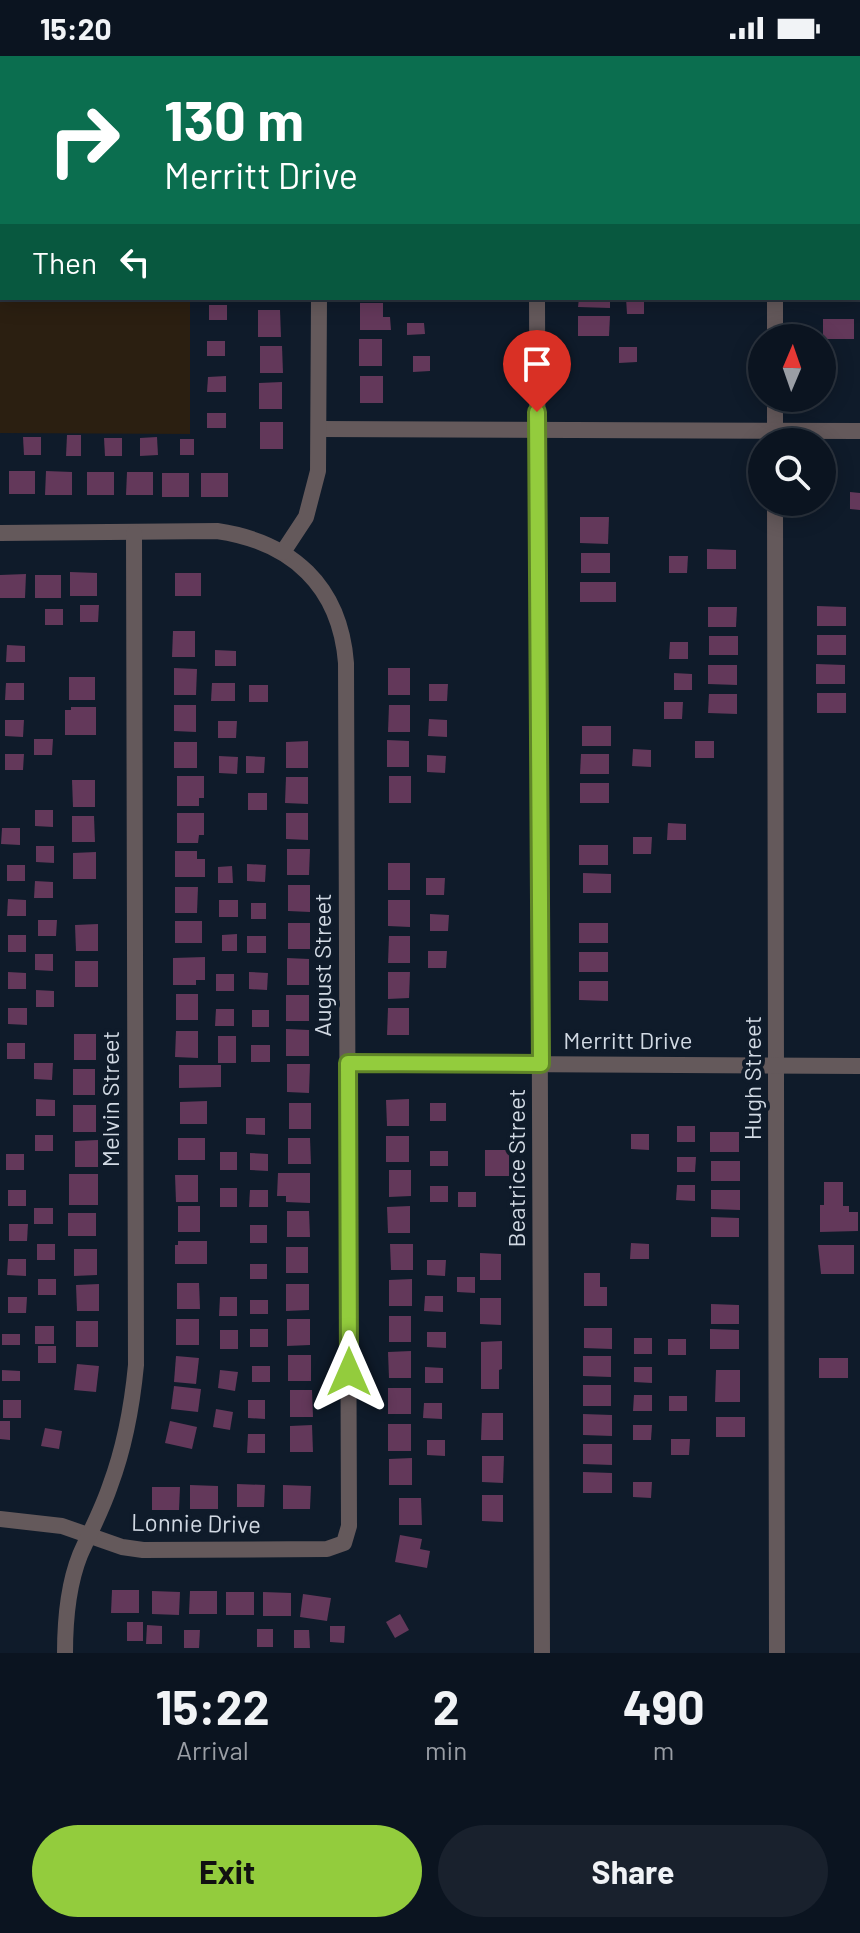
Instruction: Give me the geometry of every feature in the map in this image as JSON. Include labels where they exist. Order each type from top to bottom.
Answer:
[{"type":"street","points":[[283,552],[299,531],[313,497],[318,471],[319,300]]},
{"type":"street","name":"Beatrice Street","points":[[537,300],[542,1653]]},
{"type":"street","points":[[775,300],[775,324]]},
{"type":"street","points":[[319,429],[537,429],[748,435]]},
{"type":"street","points":[[836,432],[860,431]]},
{"type":"street","name":"Hugh Street","points":[[775,516],[777,1653]]},
{"type":"street","name":"August Street","points":[[0,533],[217,531],[243,535],[283,552],[306,570],[326,595],[339,623],[345,649],[348,1063],[349,1526],[344,1543]]},
{"type":"street","name":"Melvin Street","points":[[65,1653],[71,1590],[80,1556],[110,1489],[123,1448],[132,1407],[136,1365],[134,533]]},
{"type":"street","name":"Merritt Drive","points":[[348,1063],[860,1066]]},
{"type":"street","name":"Lonnie Drive","points":[[0,1519],[62,1526],[122,1547],[143,1550],[327,1549],[344,1543]]},
{"type":"shaded area","points":[[0,300],[190,300],[190,434],[0,433]]},
{"type":"building","points":[[579,300],[610,300],[610,308],[578,307]]},
{"type":"building","points":[[626,300],[644,300],[644,314],[627,314]]},
{"type":"building","points":[[360,303],[383,303],[383,317],[390,317],[391,330],[360,330]]},
{"type":"building","points":[[209,305],[227,305],[227,320],[209,320]]},
{"type":"building","points":[[258,310],[280,310],[281,337],[258,337]]},
{"type":"building","points":[[578,316],[610,316],[609,336],[578,336]]},
{"type":"building","points":[[823,319],[854,319],[854,339],[836,339],[836,324],[823,324]]},
{"type":"building","points":[[407,323],[424,323],[425,334],[407,335]]},
{"type":"building","points":[[359,339],[382,339],[382,366],[359,366]]},
{"type":"building","points":[[207,341],[225,341],[225,356],[207,356]]},
{"type":"building","points":[[260,346],[282,346],[283,373],[260,373]]},
{"type":"building","points":[[619,347],[637,347],[637,362],[619,363]]},
{"type":"building","points":[[413,356],[430,356],[430,371],[413,372]]},
{"type":"building","points":[[226,376],[226,392],[207,392],[208,377]]},
{"type":"building","points":[[360,376],[383,376],[383,403],[360,403]]},
{"type":"building","points":[[282,382],[282,409],[259,409],[259,383]]},
{"type":"building","points":[[207,413],[226,413],[226,428],[207,428]]},
{"type":"building","points":[[260,422],[283,422],[283,449],[260,449]]},
{"type":"building","points":[[67,435],[81,435],[81,456],[66,456]]},
{"type":"building","points":[[23,437],[41,437],[41,455],[24,455]]},
{"type":"building","points":[[157,437],[158,455],[140,456],[140,438]]},
{"type":"building","points":[[104,438],[122,438],[122,456],[105,456]]},
{"type":"building","points":[[180,439],[194,439],[194,455],[180,455]]},
{"type":"building","points":[[9,471],[35,471],[35,494],[9,494]]},
{"type":"building","points":[[46,471],[72,472],[72,495],[45,495]]},
{"type":"building","points":[[87,472],[114,472],[114,495],[87,495]]},
{"type":"building","points":[[127,472],[153,472],[153,495],[126,495]]},
{"type":"building","points":[[162,473],[189,473],[189,497],[162,497]]},
{"type":"building","points":[[201,473],[228,473],[228,497],[201,497]]},
{"type":"building","points":[[850,492],[860,493],[860,510],[850,509]]},
{"type":"building","points":[[580,517],[609,517],[608,544],[580,543]]},
{"type":"building","points":[[707,549],[736,550],[736,569],[707,569]]},
{"type":"building","points":[[581,553],[610,553],[610,573],[581,573]]},
{"type":"building","points":[[669,556],[688,556],[687,573],[669,573]]},
{"type":"building","points":[[70,572],[97,573],[97,596],[70,596]]},
{"type":"building","points":[[175,573],[201,573],[201,596],[175,596]]},
{"type":"building","points":[[26,574],[25,598],[0,598],[0,575]]},
{"type":"building","points":[[35,575],[61,575],[61,598],[35,598]]},
{"type":"building","points":[[580,582],[616,582],[616,602],[580,602]]},
{"type":"building","points":[[80,605],[99,605],[98,622],[80,622]]},
{"type":"building","points":[[817,606],[846,607],[846,626],[817,626]]},
{"type":"building","points":[[708,607],[737,607],[736,627],[708,627]]},
{"type":"building","points":[[45,609],[63,609],[63,625],[45,625]]},
{"type":"building","points":[[173,631],[195,631],[195,657],[172,657]]},
{"type":"building","points":[[817,635],[846,635],[846,655],[817,655]]},
{"type":"building","points":[[709,636],[738,636],[738,655],[709,655]]},
{"type":"building","points":[[670,642],[688,642],[688,659],[669,659]]},
{"type":"building","points":[[7,645],[25,646],[25,662],[6,662]]},
{"type":"building","points":[[215,650],[236,651],[236,666],[215,666]]},
{"type":"building","points":[[816,664],[845,665],[845,684],[816,684]]},
{"type":"building","points":[[708,665],[737,665],[737,685],[708,684]]},
{"type":"building","points":[[174,668],[197,669],[196,695],[174,695]]},
{"type":"building","points":[[388,668],[410,668],[410,695],[388,695]]},
{"type":"building","points":[[674,673],[692,674],[692,690],[674,690]]},
{"type":"building","points":[[69,677],[95,677],[95,700],[69,700]]},
{"type":"building","points":[[6,683],[24,683],[24,700],[5,700]]},
{"type":"building","points":[[212,683],[235,683],[235,701],[211,701]]},
{"type":"building","points":[[429,684],[448,684],[447,701],[429,701]]},
{"type":"building","points":[[249,685],[268,685],[268,702],[249,702]]},
{"type":"building","points":[[817,693],[846,693],[846,713],[817,713]]},
{"type":"building","points":[[709,694],[737,694],[737,714],[708,713]]},
{"type":"building","points":[[664,702],[683,702],[682,719],[664,719]]},
{"type":"building","points":[[174,705],[196,705],[196,732],[174,731]]},
{"type":"building","points":[[389,705],[410,705],[410,732],[388,732]]},
{"type":"building","points":[[71,707],[96,707],[96,735],[65,735],[65,710],[71,710]]},
{"type":"building","points":[[429,719],[447,720],[447,737],[428,736]]},
{"type":"building","points":[[5,720],[24,720],[23,737],[5,736]]},
{"type":"building","points":[[218,721],[237,721],[236,738],[218,738]]},
{"type":"building","points":[[582,726],[611,726],[611,746],[582,746]]},
{"type":"building","points":[[34,739],[53,739],[52,755],[34,755]]},
{"type":"building","points":[[387,740],[409,741],[409,767],[387,767]]},
{"type":"building","points":[[308,741],[308,768],[286,768],[286,742]]},
{"type":"building","points":[[695,741],[714,741],[714,758],[695,758]]},
{"type":"building","points":[[174,742],[197,742],[197,768],[174,768]]},
{"type":"building","points":[[633,749],[651,750],[651,767],[632,766]]},
{"type":"building","points":[[5,754],[24,754],[23,770],[5,770]]},
{"type":"building","points":[[581,754],[609,754],[609,774],[580,774]]},
{"type":"building","points":[[427,755],[446,756],[445,773],[427,772]]},
{"type":"building","points":[[219,756],[238,757],[237,774],[219,773]]},
{"type":"building","points":[[246,756],[265,757],[264,773],[246,773]]},
{"type":"building","points":[[177,776],[204,776],[204,798],[199,798],[199,806],[177,806]]},
{"type":"building","points":[[389,776],[411,776],[411,803],[389,803]]},
{"type":"building","points":[[286,777],[308,777],[308,804],[285,803]]},
{"type":"building","points":[[72,780],[95,780],[95,807],[73,807]]},
{"type":"building","points":[[580,783],[609,783],[609,803],[580,803]]},
{"type":"building","points":[[248,793],[267,793],[267,810],[248,810]]},
{"type":"building","points":[[35,810],[53,810],[53,827],[35,826]]},
{"type":"building","points":[[177,813],[204,813],[204,835],[199,835],[198,843],[177,843]]},
{"type":"building","points":[[286,813],[308,813],[308,840],[286,839]]},
{"type":"building","points":[[72,816],[94,816],[95,842],[72,842]]},
{"type":"building","points":[[668,823],[686,824],[686,840],[667,840]]},
{"type":"building","points":[[2,828],[20,828],[20,845],[1,844]]},
{"type":"building","points":[[633,837],[652,837],[651,854],[633,854]]},
{"type":"building","points":[[579,845],[608,845],[608,865],[579,865]]},
{"type":"building","points":[[36,846],[54,846],[54,863],[36,862]]},
{"type":"building","points":[[287,849],[310,849],[309,875],[287,875]]},
{"type":"building","points":[[175,851],[197,851],[197,859],[205,859],[205,877],[175,877]]},
{"type":"building","points":[[96,852],[96,879],[73,879],[73,853]]},
{"type":"building","points":[[388,863],[410,863],[410,890],[388,890]]},
{"type":"building","points":[[247,864],[266,865],[265,882],[247,881]]},
{"type":"building","points":[[7,865],[25,865],[25,881],[7,881]]},
{"type":"building","points":[[232,866],[233,883],[218,883],[218,867]]},
{"type":"building","points":[[583,873],[611,874],[611,893],[583,893]]},
{"type":"building","points":[[426,878],[445,878],[444,895],[426,895]]},
{"type":"building","points":[[35,881],[53,882],[53,898],[34,898]]},
{"type":"building","points":[[288,885],[310,885],[310,912],[288,911]]},
{"type":"building","points":[[175,887],[198,887],[197,913],[175,913]]},
{"type":"building","points":[[8,899],[26,900],[26,916],[7,916]]},
{"type":"building","points":[[219,900],[238,900],[238,917],[219,917]]},
{"type":"building","points":[[388,900],[410,900],[410,927],[388,926]]},
{"type":"building","points":[[251,903],[266,903],[266,919],[251,919]]},
{"type":"building","points":[[430,914],[449,915],[448,931],[430,931]]},
{"type":"building","points":[[38,920],[57,920],[56,936],[38,936]]},
{"type":"building","points":[[175,921],[202,921],[202,943],[175,943]]},
{"type":"building","points":[[288,923],[310,923],[310,949],[288,949]]},
{"type":"building","points":[[579,923],[608,923],[608,943],[579,943]]},
{"type":"building","points":[[98,924],[98,951],[76,951],[75,925]]},
{"type":"building","points":[[237,934],[237,951],[222,951],[222,935]]},
{"type":"building","points":[[8,935],[26,935],[26,952],[8,952]]},
{"type":"building","points":[[247,936],[266,936],[266,953],[247,953]]},
{"type":"building","points":[[389,936],[410,936],[410,963],[388,963]]},
{"type":"building","points":[[428,951],[447,951],[446,968],[428,968]]},
{"type":"building","points":[[579,952],[608,952],[608,972],[579,972]]},
{"type":"building","points":[[35,954],[53,954],[53,971],[35,970]]},
{"type":"building","points":[[205,957],[205,980],[196,980],[196,985],[173,985],[173,958]]},
{"type":"building","points":[[287,958],[309,959],[309,985],[287,985]]},
{"type":"building","points":[[75,961],[98,961],[98,987],[75,987]]},
{"type":"building","points":[[8,972],[26,973],[26,989],[8,989]]},
{"type":"building","points":[[249,972],[268,973],[267,990],[249,989]]},
{"type":"building","points":[[388,972],[410,972],[409,998],[388,999]]},
{"type":"building","points":[[216,974],[234,974],[234,991],[216,991]]},
{"type":"building","points":[[579,981],[608,981],[608,1001],[579,1000]]},
{"type":"building","points":[[36,990],[54,991],[54,1007],[36,1007]]},
{"type":"building","points":[[176,994],[198,994],[198,1020],[176,1020]]},
{"type":"building","points":[[286,995],[309,995],[309,1021],[286,1021]]},
{"type":"building","points":[[8,1008],[27,1008],[27,1025],[8,1024]]},
{"type":"building","points":[[388,1008],[409,1008],[409,1035],[387,1035]]},
{"type":"building","points":[[216,1009],[234,1009],[234,1026],[215,1026]]},
{"type":"building","points":[[252,1010],[269,1010],[269,1027],[252,1027]]},
{"type":"building","points":[[286,1029],[309,1030],[309,1056],[286,1056]]},
{"type":"building","points":[[176,1031],[198,1031],[198,1058],[175,1057]]},
{"type":"building","points":[[74,1034],[96,1034],[96,1060],[74,1060]]},
{"type":"building","points":[[218,1036],[236,1036],[236,1063],[218,1063]]},
{"type":"building","points":[[7,1043],[25,1043],[25,1059],[7,1059]]},
{"type":"building","points":[[251,1045],[270,1045],[270,1062],[251,1062]]},
{"type":"building","points":[[34,1063],[53,1063],[52,1080],[34,1079]]},
{"type":"building","points":[[287,1064],[310,1064],[309,1093],[287,1092]]},
{"type":"building","points":[[179,1065],[221,1065],[221,1087],[179,1088]]},
{"type":"building","points":[[73,1069],[95,1069],[95,1095],[73,1095]]},
{"type":"building","points":[[36,1099],[55,1100],[55,1116],[36,1116]]},
{"type":"building","points":[[409,1099],[409,1126],[387,1126],[386,1100]]},
{"type":"building","points":[[207,1101],[207,1124],[180,1124],[180,1102]]},
{"type":"building","points":[[289,1103],[311,1103],[311,1129],[289,1129]]},
{"type":"building","points":[[430,1103],[446,1103],[446,1121],[430,1121]]},
{"type":"building","points":[[73,1105],[96,1105],[96,1132],[73,1132]]},
{"type":"building","points":[[246,1118],[265,1118],[265,1135],[246,1134]]},
{"type":"building","points":[[677,1126],[695,1126],[695,1142],[677,1142]]},
{"type":"building","points":[[710,1132],[739,1132],[739,1152],[710,1152]]},
{"type":"building","points":[[631,1134],[649,1134],[649,1150],[631,1149]]},
{"type":"building","points":[[35,1135],[53,1135],[53,1151],[35,1151]]},
{"type":"building","points":[[386,1136],[409,1136],[409,1162],[386,1162]]},
{"type":"building","points":[[178,1138],[205,1138],[205,1160],[178,1160]]},
{"type":"building","points":[[288,1138],[310,1138],[311,1164],[288,1164]]},
{"type":"building","points":[[98,1140],[98,1167],[75,1167],[75,1141]]},
{"type":"building","points":[[485,1150],[509,1150],[509,1176],[485,1176]]},
{"type":"building","points":[[430,1151],[448,1151],[448,1166],[430,1166]]},
{"type":"building","points":[[220,1152],[237,1152],[237,1170],[220,1170]]},
{"type":"building","points":[[250,1153],[268,1154],[268,1171],[250,1170]]},
{"type":"building","points":[[6,1154],[24,1154],[24,1170],[6,1170]]},
{"type":"building","points":[[677,1157],[696,1157],[695,1172],[677,1172]]},
{"type":"building","points":[[711,1161],[740,1161],[740,1181],[711,1181]]},
{"type":"building","points":[[389,1170],[411,1170],[411,1196],[389,1197]]},
{"type":"building","points":[[278,1173],[310,1173],[310,1203],[286,1202],[286,1196],[277,1196]]},
{"type":"building","points":[[69,1174],[98,1174],[98,1205],[69,1205]]},
{"type":"building","points":[[175,1175],[198,1175],[198,1202],[176,1202]]},
{"type":"building","points":[[824,1182],[843,1182],[843,1206],[849,1206],[849,1212],[858,1212],[858,1231],[820,1232]]},
{"type":"building","points":[[677,1185],[695,1185],[695,1201],[676,1200]]},
{"type":"building","points":[[430,1186],[448,1186],[448,1202],[430,1202]]},
{"type":"building","points":[[220,1188],[237,1188],[237,1207],[220,1207]]},
{"type":"building","points":[[8,1190],[26,1190],[26,1206],[8,1206]]},
{"type":"building","points":[[250,1190],[268,1190],[268,1207],[249,1207]]},
{"type":"building","points":[[711,1190],[740,1190],[740,1210],[711,1209]]},
{"type":"building","points":[[458,1192],[476,1192],[476,1207],[458,1207]]},
{"type":"building","points":[[178,1206],[200,1206],[200,1232],[178,1232]]},
{"type":"building","points":[[410,1206],[410,1233],[388,1233],[387,1207]]},
{"type":"building","points":[[34,1208],[53,1208],[53,1224],[34,1224]]},
{"type":"building","points":[[287,1211],[309,1211],[310,1237],[287,1237]]},
{"type":"building","points":[[68,1213],[96,1213],[96,1236],[68,1236]]},
{"type":"building","points":[[711,1217],[739,1218],[739,1237],[711,1237]]},
{"type":"building","points":[[9,1224],[28,1224],[27,1241],[9,1241]]},
{"type":"building","points":[[250,1225],[267,1225],[267,1243],[250,1243]]},
{"type":"building","points":[[178,1241],[207,1241],[207,1264],[175,1264],[175,1245]]},
{"type":"building","points":[[631,1243],[649,1244],[649,1259],[630,1259]]},
{"type":"building","points":[[37,1244],[55,1244],[55,1260],[37,1260]]},
{"type":"building","points":[[390,1244],[413,1244],[413,1270],[391,1270]]},
{"type":"building","points":[[818,1245],[854,1245],[854,1274],[821,1274]]},
{"type":"building","points":[[286,1247],[308,1247],[308,1273],[286,1273]]},
{"type":"building","points":[[74,1249],[97,1249],[97,1275],[74,1276]]},
{"type":"building","points":[[480,1253],[501,1254],[501,1280],[480,1280]]},
{"type":"building","points":[[8,1259],[26,1259],[26,1276],[7,1275]]},
{"type":"building","points":[[427,1260],[446,1260],[445,1276],[427,1275]]},
{"type":"building","points":[[250,1264],[267,1264],[267,1279],[250,1279]]},
{"type":"building","points":[[584,1273],[600,1273],[600,1287],[607,1287],[607,1306],[584,1306]]},
{"type":"building","points":[[457,1277],[475,1277],[475,1293],[457,1292]]},
{"type":"building","points":[[38,1279],[56,1279],[56,1295],[38,1295]]},
{"type":"building","points":[[412,1279],[412,1306],[389,1306],[389,1280]]},
{"type":"building","points":[[177,1283],[199,1283],[200,1309],[177,1309]]},
{"type":"building","points":[[99,1284],[99,1311],[77,1311],[76,1285]]},
{"type":"building","points":[[286,1284],[309,1284],[309,1310],[286,1311]]},
{"type":"building","points":[[425,1296],[443,1296],[443,1312],[424,1311]]},
{"type":"building","points":[[8,1297],[27,1297],[26,1313],[8,1313]]},
{"type":"building","points":[[220,1297],[237,1297],[237,1316],[219,1316]]},
{"type":"building","points":[[480,1298],[501,1298],[501,1325],[480,1324]]},
{"type":"building","points":[[250,1300],[268,1300],[268,1314],[250,1314]]},
{"type":"building","points":[[711,1304],[739,1305],[739,1324],[711,1324]]},
{"type":"building","points":[[389,1316],[411,1316],[411,1342],[389,1342]]},
{"type":"building","points":[[176,1319],[199,1319],[199,1345],[176,1345]]},
{"type":"building","points":[[287,1319],[310,1319],[310,1345],[287,1346]]},
{"type":"building","points":[[76,1321],[98,1321],[98,1347],[76,1347]]},
{"type":"building","points":[[35,1326],[54,1326],[54,1344],[35,1344]]},
{"type":"building","points":[[584,1328],[612,1328],[612,1349],[584,1348]]},
{"type":"building","points":[[250,1329],[268,1329],[268,1347],[250,1347]]},
{"type":"building","points":[[710,1329],[739,1330],[739,1349],[710,1349]]},
{"type":"building","points":[[220,1330],[238,1330],[238,1349],[220,1349]]},
{"type":"building","points":[[427,1332],[446,1332],[446,1348],[427,1347]]},
{"type":"building","points":[[2,1334],[20,1334],[20,1345],[2,1345]]},
{"type":"building","points":[[634,1338],[652,1338],[652,1354],[634,1354]]},
{"type":"building","points":[[668,1339],[686,1339],[686,1355],[668,1355]]},
{"type":"building","points":[[502,1341],[499,1389],[481,1389],[481,1342]]},
{"type":"building","points":[[38,1346],[56,1346],[56,1363],[38,1363]]},
{"type":"building","points":[[411,1351],[411,1378],[389,1378],[388,1352]]},
{"type":"building","points":[[288,1355],[311,1355],[311,1381],[288,1381]]},
{"type":"building","points":[[176,1356],[199,1358],[196,1384],[174,1382]]},
{"type":"building","points":[[583,1356],[611,1356],[611,1377],[583,1376]]},
{"type":"building","points":[[819,1358],[848,1358],[848,1378],[819,1378]]},
{"type":"building","points":[[77,1364],[99,1366],[96,1392],[74,1390]]},
{"type":"building","points":[[252,1366],[270,1366],[270,1382],[252,1382]]},
{"type":"building","points":[[425,1367],[443,1368],[443,1383],[425,1383]]},
{"type":"building","points":[[634,1367],[652,1367],[652,1383],[634,1382]]},
{"type":"building","points":[[2,1370],[20,1371],[20,1381],[2,1381]]},
{"type":"building","points":[[220,1370],[238,1372],[235,1391],[218,1388]]},
{"type":"building","points":[[716,1370],[740,1370],[740,1402],[715,1402]]},
{"type":"building","points":[[583,1385],[611,1385],[611,1406],[583,1406]]},
{"type":"building","points":[[174,1386],[201,1389],[198,1412],[171,1409]]},
{"type":"building","points":[[388,1388],[411,1388],[411,1414],[388,1414]]},
{"type":"building","points":[[290,1390],[312,1390],[313,1417],[290,1417]]},
{"type":"building","points":[[634,1395],[652,1395],[652,1411],[633,1411]]},
{"type":"building","points":[[669,1396],[687,1396],[687,1411],[669,1411]]},
{"type":"building","points":[[3,1400],[21,1400],[21,1418],[3,1418]]},
{"type":"building","points":[[248,1400],[265,1400],[265,1419],[248,1418]]},
{"type":"building","points":[[424,1403],[442,1403],[442,1419],[423,1418]]},
{"type":"building","points":[[216,1409],[233,1412],[230,1430],[213,1427]]},
{"type":"building","points":[[482,1413],[503,1413],[503,1440],[481,1440]]},
{"type":"building","points":[[583,1414],[612,1415],[612,1436],[583,1435]]},
{"type":"building","points":[[716,1417],[745,1417],[745,1437],[716,1437]]},
{"type":"building","points":[[0,1421],[10,1421],[10,1440],[0,1439]]},
{"type":"building","points":[[170,1421],[197,1427],[192,1449],[165,1443]]},
{"type":"building","points":[[388,1424],[411,1424],[411,1451],[388,1451]]},
{"type":"building","points":[[312,1425],[313,1452],[290,1452],[290,1426]]},
{"type":"building","points":[[633,1425],[652,1425],[651,1440],[633,1440]]},
{"type":"building","points":[[45,1428],[62,1431],[59,1449],[41,1446]]},
{"type":"building","points":[[248,1434],[265,1434],[265,1453],[247,1453]]},
{"type":"building","points":[[671,1439],[690,1439],[689,1455],[671,1455]]},
{"type":"building","points":[[427,1440],[445,1440],[445,1456],[427,1455]]},
{"type":"building","points":[[583,1444],[612,1444],[612,1465],[583,1464]]},
{"type":"building","points":[[482,1456],[504,1456],[503,1483],[482,1482]]},
{"type":"building","points":[[412,1458],[412,1485],[389,1485],[389,1459]]},
{"type":"building","points":[[583,1472],[612,1473],[612,1493],[583,1493]]},
{"type":"building","points":[[633,1482],[652,1482],[651,1498],[633,1497]]},
{"type":"building","points":[[237,1484],[265,1485],[264,1507],[237,1507]]},
{"type":"building","points":[[190,1485],[218,1486],[218,1509],[190,1509]]},
{"type":"building","points":[[283,1485],[311,1486],[310,1509],[283,1509]]},
{"type":"building","points":[[152,1487],[180,1487],[179,1510],[152,1510]]},
{"type":"building","points":[[482,1495],[503,1495],[503,1522],[482,1521]]},
{"type":"building","points":[[399,1498],[421,1498],[422,1525],[399,1525]]},
{"type":"building","points":[[400,1535],[422,1539],[420,1549],[430,1551],[427,1568],[395,1562]]},
{"type":"building","points":[[112,1590],[139,1590],[139,1613],[111,1613]]},
{"type":"building","points":[[152,1591],[180,1592],[179,1615],[152,1614]]},
{"type":"building","points":[[190,1591],[217,1591],[217,1614],[189,1614]]},
{"type":"building","points":[[226,1592],[254,1592],[254,1615],[226,1615]]},
{"type":"building","points":[[263,1592],[291,1593],[291,1616],[263,1616]]},
{"type":"building","points":[[303,1594],[331,1598],[327,1621],[300,1617]]},
{"type":"building","points":[[400,1614],[409,1630],[395,1638],[386,1622]]},
{"type":"building","points":[[127,1622],[143,1622],[143,1641],[127,1641]]},
{"type":"building","points":[[147,1625],[162,1626],[162,1644],[146,1644]]},
{"type":"building","points":[[330,1626],[345,1626],[344,1643],[330,1642]]},
{"type":"building","points":[[257,1629],[273,1629],[273,1647],[257,1647]]},
{"type":"building","points":[[184,1630],[200,1630],[199,1648],[184,1648]]},
{"type":"building","points":[[294,1630],[309,1630],[310,1648],[294,1648]]},
{"type":"route","points":[[349,1372],[348,1063],[541,1064],[537,412]]}]
